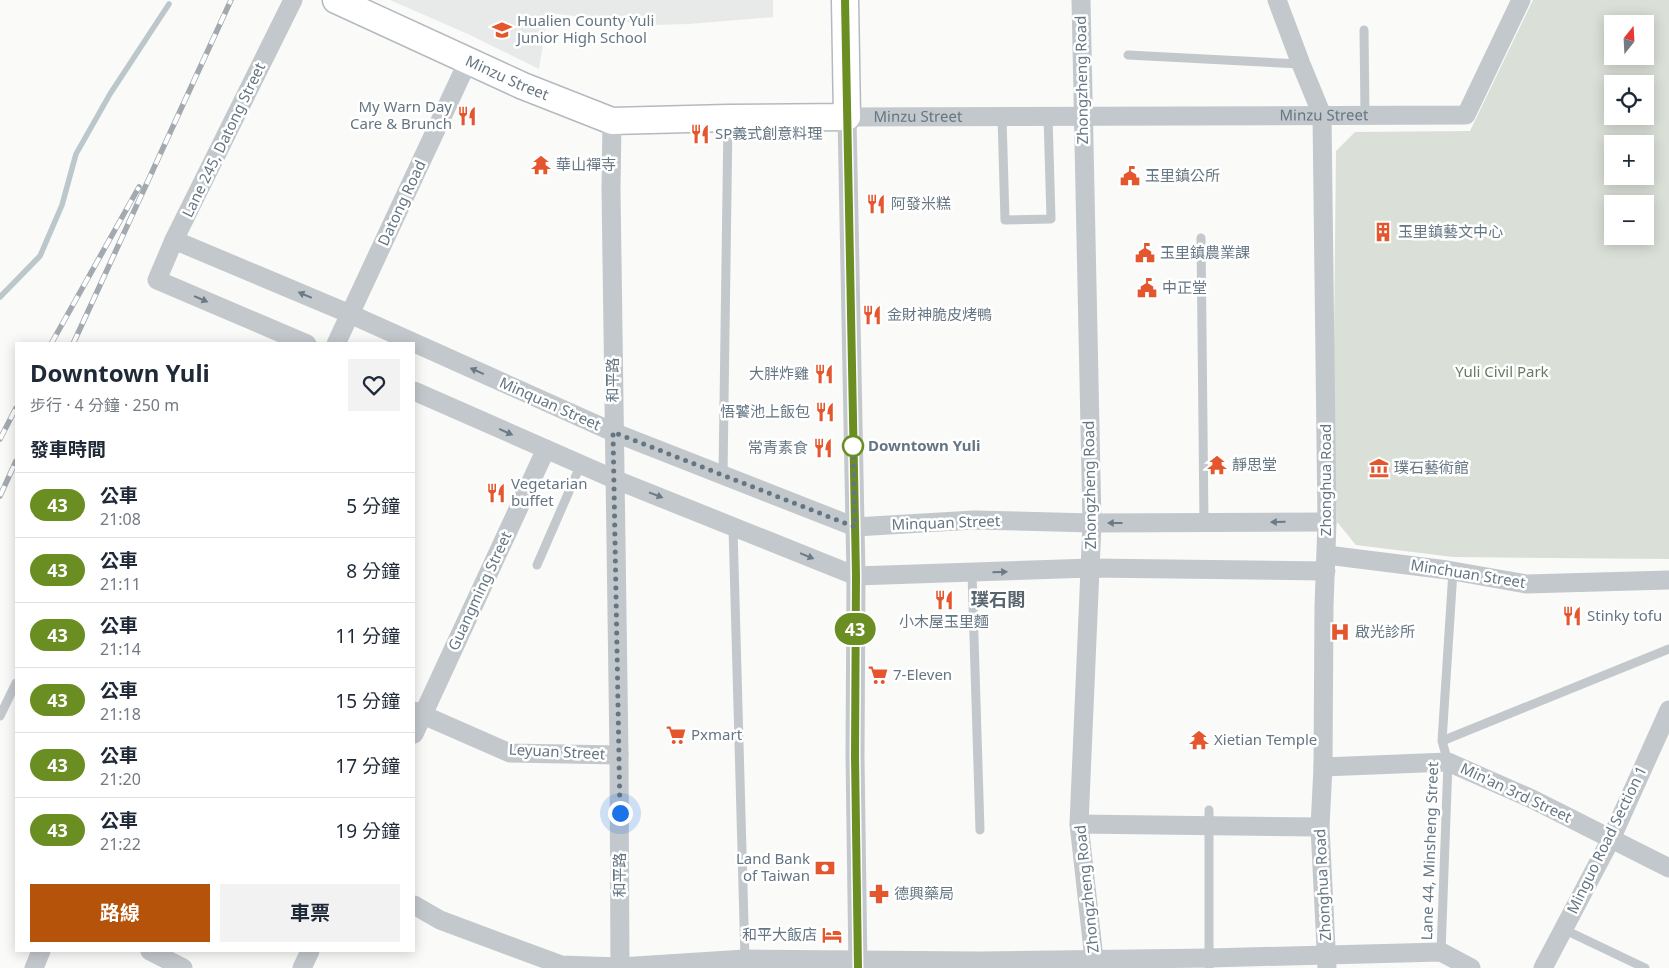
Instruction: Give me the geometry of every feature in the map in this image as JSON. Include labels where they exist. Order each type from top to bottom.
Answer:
[{"type":"street","name":"Lane 245, Datong Street","points":[[292,0],[156,280],[302,342]]},
{"type":"street","name":"Minzu Street","points":[[336,0],[523,86],[612,121],[847,117],[1466,115],[1521,0]]},
{"type":"street","points":[[845,0],[856,576],[855,756],[858,964]]},
{"type":"street","name":"Zhongzheng Road","points":[[1081,0],[1092,523],[1080,824],[1094,963]]},
{"type":"street","name":"Zhonghua Road","points":[[1277,0],[1322,115],[1327,522],[1320,827],[1326,961]]},
{"type":"street","name":"Datong Road","points":[[337,342],[468,61]]},
{"type":"street","name":"和平路","points":[[612,121],[613,432],[620,755],[620,967]]},
{"type":"street","name":"Minquan Street","points":[[174,240],[412,342]]},
{"type":"street","name":"Minquan Street","points":[[415,343],[613,432],[855,527],[974,520],[1092,523],[1327,522]]},
{"type":"street","points":[[415,391],[614,479],[856,576],[1326,563]]},
{"type":"street","name":"Guangming Street","points":[[415,729],[418,713],[546,449]]},
{"type":"street","name":"Minchuan Street","points":[[1326,563],[1453,571],[1526,584],[1669,580]]},
{"type":"street","name":"Minguo Road Section 1","points":[[1543,968],[1611,839],[1669,710]]},
{"type":"street","name":"Leyuan Street","points":[[418,713],[510,753],[620,755]]},
{"type":"street","name":"Min'an 3rd Street","points":[[1322,767],[1448,762],[1532,799],[1669,868]]},
{"type":"street","points":[[1080,824],[1210,818],[1320,827]]},
{"type":"street","points":[[415,905],[440,920],[561,966],[620,967],[744,959],[858,964],[1209,963],[1326,961],[1441,952],[1471,968]]},
{"type":"street","points":[[34,968],[41,952]]},
{"type":"street","points":[[152,952],[178,967]]},
{"type":"street","points":[[302,968],[310,952]]},
{"type":"lane","points":[[1364,30],[1365,115]]},
{"type":"lane","points":[[1128,55],[1301,64]]},
{"type":"lane","points":[[1002,117],[1005,220],[1051,219],[1048,116]]},
{"type":"lane","points":[[723,476],[728,118]]},
{"type":"lane","points":[[1201,238],[1204,523]]},
{"type":"lane","points":[[537,565],[581,464]]},
{"type":"lane","points":[[733,526],[744,959]]},
{"type":"lane","name":"Lane 44, Minsheng Street","points":[[1441,952],[1448,762],[1442,741],[1453,571]]},
{"type":"lane","points":[[972,573],[980,830]]},
{"type":"lane","points":[[1442,741],[1669,648]]},
{"type":"lane","points":[[0,716],[15,685]]},
{"type":"lane","points":[[1209,963],[1210,818]]},
{"type":"lane","points":[[1563,929],[1645,968]]},
{"type":"shaded area","name":"Hualien County Yuli Junior High School","points":[[390,0],[773,0],[773,17],[652,25],[548,13],[539,69],[470,35]]},
{"type":"green space","name":"Yuli Civil Park","points":[[1533,0],[1669,0],[1669,559],[1453,557],[1356,545],[1337,522],[1333,429],[1336,151],[1355,132],[1470,131]]},
{"type":"waterway","points":[[0,297],[40,256],[62,205],[76,154],[110,94],[169,4]]},
{"type":"railway","points":[[74,342],[231,0]]},
{"type":"railway","points":[[52,342],[139,187]]},
{"type":"railway","points":[[0,439],[15,410]]},
{"type":"railway","points":[[0,496],[15,463]]},
{"type":"bus line","name":"43","points":[[845,0],[856,576],[855,756],[858,968]]},
{"type":"place","name":"Hualien County Yuli Junior High School","points":[[502,30]]},
{"type":"place","name":"My Warn Day Care & Brunch","points":[[467,116]]},
{"type":"place","name":"SP義式創意料理","points":[[700,134]]},
{"type":"place","name":"華山禪寺","points":[[541,165]]},
{"type":"place","name":"玉里鎮公所","points":[[1130,176]]},
{"type":"place","name":"阿發米糕","points":[[876,204]]},
{"type":"place","name":"玉里鎮藝文中心","points":[[1383,232]]},
{"type":"place","name":"玉里鎮農業課","points":[[1145,253]]},
{"type":"place","name":"中正堂","points":[[1147,288]]},
{"type":"place","name":"金財神脆皮烤鴨","points":[[872,315]]},
{"type":"place","name":"大胖炸雞","points":[[824,374]]},
{"type":"place","name":"悟饕池上飯包","points":[[825,412]]},
{"type":"place","name":"Downtown Yuli","points":[[853,446]]},
{"type":"place","name":"常青素食","points":[[823,448]]},
{"type":"place","name":"靜思堂","points":[[1217,465]]},
{"type":"place","name":"璞石藝術館","points":[[1379,468]]},
{"type":"place","name":"Vegetarian buffet","points":[[496,493]]},
{"type":"place","name":"小木屋玉里麵","points":[[944,600]]},
{"type":"place","name":"Stinky tofu","points":[[1572,616]]},
{"type":"place","name":"啟光診所","points":[[1340,632]]},
{"type":"place","name":"7-Eleven","points":[[878,675]]},
{"type":"place","name":"Pxmart","points":[[676,735]]},
{"type":"place","name":"Xietian Temple","points":[[1199,740]]},
{"type":"place","name":"Land Bank of Taiwan","points":[[825,868]]},
{"type":"place","name":"德興藥局","points":[[879,894]]},
{"type":"place","name":"和平大飯店","points":[[832,935]]},
{"type":"district","name":"璞石閣","points":[[998,600]]},
{"type":"route","points":[[620,813],[613,432],[855,527],[853,446]]}]
